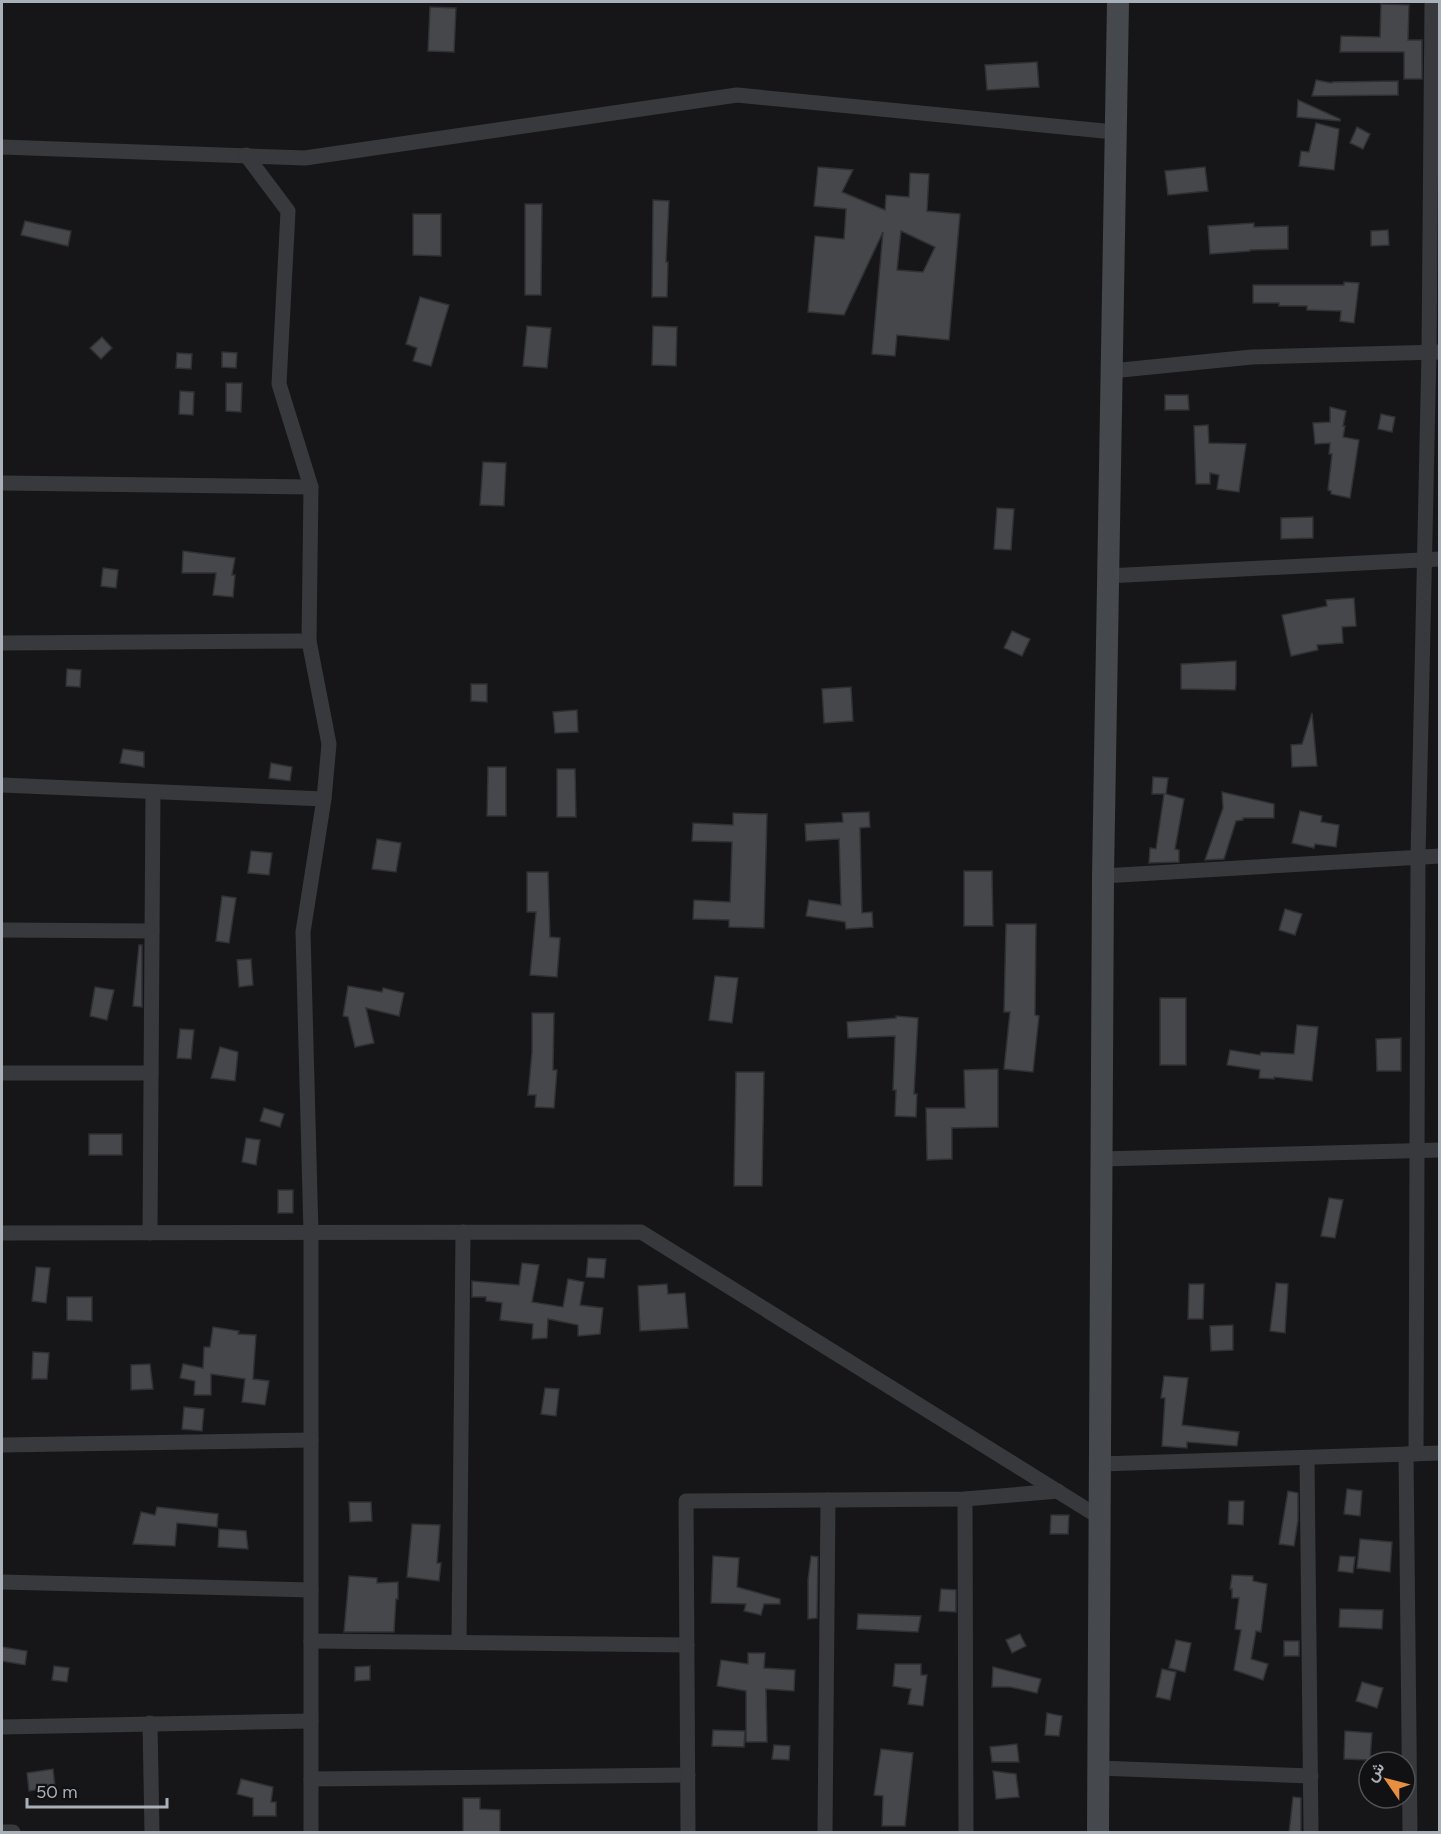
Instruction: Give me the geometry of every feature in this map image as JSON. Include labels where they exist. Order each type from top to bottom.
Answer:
[{"type":"main road","points":[[1098,1833],[1102,876],[1118,2]]},
{"type":"street","points":[[1410,1833],[1411,1454],[1418,857],[1432,559],[1434,352],[1432,2]]},
{"type":"street","points":[[2,147],[305,158],[737,94],[1114,132]]},
{"type":"street","points":[[246,156],[288,211],[279,384],[310,487],[309,641],[329,744],[324,799],[303,932],[311,1233],[311,1833]]},
{"type":"street","points":[[1111,370],[1252,357],[1434,352]]},
{"type":"street","points":[[2,483],[310,487]]},
{"type":"street","points":[[1107,576],[1432,559]]},
{"type":"street","points":[[2,643],[309,641]]},
{"type":"street","points":[[2,785],[324,799]]},
{"type":"street","points":[[150,1233],[153,792]]},
{"type":"street","points":[[1102,876],[1440,856]]},
{"type":"street","points":[[2,930],[152,931]]},
{"type":"street","points":[[2,1073],[151,1073]]},
{"type":"street","points":[[1101,1159],[1440,1150]]},
{"type":"street","points":[[459,1642],[463,1232]]},
{"type":"street","points":[[2,1233],[641,1232],[1099,1518]]},
{"type":"street","points":[[2,1445],[311,1440]]},
{"type":"street","points":[[1100,1464],[1440,1453]]},
{"type":"street","points":[[1307,1458],[1311,1833]]},
{"type":"street","points":[[688,1833],[686,1501],[966,1499],[1058,1491]]},
{"type":"street","points":[[966,1499],[966,1833]]},
{"type":"street","points":[[825,1833],[828,1500]]},
{"type":"street","points":[[2,1582],[311,1590]]},
{"type":"street","points":[[311,1641],[687,1645]]},
{"type":"street","points":[[2,1727],[311,1721]]},
{"type":"street","points":[[150,1723],[152,1833]]},
{"type":"street","points":[[1098,1768],[1311,1776]]},
{"type":"street","points":[[311,1779],[687,1775]]},
{"type":"street","points":[[2,1832],[13,1833]]},
{"type":"building","points":[[1381,4],[1409,5],[1408,40],[1422,40],[1422,79],[1404,79],[1404,52],[1340,52],[1341,36],[1380,37]]},
{"type":"building","points":[[430,7],[456,8],[454,52],[428,51]]},
{"type":"building","points":[[1037,62],[1039,87],[987,90],[985,65]]},
{"type":"building","points":[[1316,80],[1332,83],[1398,81],[1398,95],[1312,96]]},
{"type":"building","points":[[1298,100],[1340,119],[1340,121],[1297,117]]},
{"type":"building","points":[[1316,123],[1339,129],[1334,170],[1299,166],[1301,151],[1309,152]]},
{"type":"building","points":[[1357,127],[1370,134],[1363,149],[1350,143]]},
{"type":"building","points":[[818,167],[853,170],[842,192],[885,210],[886,195],[909,197],[910,173],[929,174],[927,211],[960,214],[949,340],[897,335],[895,356],[872,354],[883,232],[844,315],[808,312],[815,236],[844,239],[846,209],[814,206]],"holes":[[[901,231],[935,247],[923,272],[897,270]]]},
{"type":"building","points":[[1205,167],[1208,191],[1168,195],[1165,171]]},
{"type":"building","points":[[653,200],[669,201],[667,297],[652,297]]},
{"type":"building","points":[[525,204],[542,204],[541,295],[525,295]]},
{"type":"building","points":[[413,214],[441,214],[441,256],[413,255]]},
{"type":"building","points":[[25,221],[71,231],[68,246],[21,235]]},
{"type":"building","points":[[1254,223],[1254,227],[1288,226],[1288,249],[1210,254],[1208,226]]},
{"type":"building","points":[[1388,230],[1389,245],[1371,246],[1371,231]]},
{"type":"building","points":[[1344,282],[1359,283],[1354,323],[1340,321],[1341,311],[1307,310],[1307,306],[1279,306],[1279,303],[1253,303],[1253,285],[1344,285]]},
{"type":"building","points":[[420,297],[449,305],[431,366],[413,361],[417,348],[406,344]]},
{"type":"building","points":[[527,326],[551,328],[547,368],[523,366]]},
{"type":"building","points":[[653,326],[677,327],[676,366],[652,365]]},
{"type":"building","points":[[102,337],[112,348],[101,359],[90,348]]},
{"type":"building","points":[[222,352],[237,353],[236,368],[222,367]]},
{"type":"building","points":[[177,353],[192,354],[191,369],[176,368]]},
{"type":"building","points":[[226,383],[242,383],[241,412],[226,411]]},
{"type":"building","points":[[180,391],[194,392],[193,415],[179,414]]},
{"type":"building","points":[[1165,395],[1188,395],[1189,410],[1165,410]]},
{"type":"building","points":[[1330,407],[1346,411],[1343,437],[1359,440],[1350,498],[1331,494],[1328,490],[1332,454],[1329,454],[1330,443],[1315,444],[1313,423],[1330,422]]},
{"type":"building","points":[[1381,414],[1395,417],[1392,432],[1378,429]]},
{"type":"building","points":[[1208,425],[1209,443],[1246,444],[1239,492],[1217,489],[1219,475],[1210,473],[1210,484],[1196,484],[1194,426]]},
{"type":"building","points":[[483,462],[506,463],[504,506],[480,505]]},
{"type":"building","points":[[997,508],[1014,509],[1011,550],[994,549]]},
{"type":"building","points":[[1313,517],[1313,538],[1281,539],[1281,518]]},
{"type":"building","points":[[183,551],[235,558],[232,575],[235,575],[233,597],[213,595],[216,573],[182,573]]},
{"type":"building","points":[[103,568],[118,570],[116,588],[101,586]]},
{"type":"building","points":[[1354,598],[1356,626],[1342,627],[1343,643],[1317,645],[1318,650],[1291,656],[1282,615],[1327,606],[1326,600]]},
{"type":"building","points":[[1012,631],[1030,639],[1022,656],[1004,648]]},
{"type":"building","points":[[1236,661],[1235,690],[1181,689],[1181,664]]},
{"type":"building","points":[[67,669],[81,670],[80,687],[66,686]]},
{"type":"building","points":[[471,684],[487,684],[487,702],[471,701]]},
{"type":"building","points":[[851,687],[853,721],[824,723],[822,689]]},
{"type":"building","points":[[577,710],[578,732],[555,733],[553,712]]},
{"type":"building","points":[[1312,713],[1317,766],[1292,767],[1291,745],[1302,744]]},
{"type":"building","points":[[123,749],[144,752],[144,767],[120,763]]},
{"type":"building","points":[[271,763],[292,767],[290,781],[269,778]]},
{"type":"building","points":[[488,767],[506,767],[506,816],[487,816]]},
{"type":"building","points":[[557,769],[575,769],[576,817],[557,817]]},
{"type":"building","points":[[1153,777],[1168,778],[1166,794],[1184,799],[1175,849],[1179,850],[1179,862],[1149,863],[1150,848],[1156,849],[1164,794],[1152,794]]},
{"type":"building","points":[[1222,792],[1274,804],[1274,818],[1243,818],[1243,820],[1236,821],[1224,859],[1205,860],[1223,808]]},
{"type":"building","points":[[1300,811],[1322,816],[1321,822],[1339,825],[1336,847],[1315,844],[1314,848],[1292,843]]},
{"type":"building","points":[[869,812],[870,827],[860,828],[862,913],[872,912],[873,927],[846,929],[845,922],[806,916],[809,900],[841,905],[839,839],[806,841],[805,824],[843,822],[842,813]]},
{"type":"building","points":[[733,813],[767,814],[764,928],[729,927],[729,920],[693,919],[694,900],[730,902],[732,842],[692,841],[693,823],[733,825]]},
{"type":"building","points":[[377,839],[401,843],[396,872],[372,869]]},
{"type":"building","points":[[251,851],[272,853],[269,875],[248,873]]},
{"type":"building","points":[[964,871],[992,871],[993,926],[964,926]]},
{"type":"building","points":[[527,872],[548,872],[550,937],[560,938],[557,977],[530,975],[536,912],[527,912]]},
{"type":"building","points":[[222,896],[236,898],[229,943],[216,941]]},
{"type":"building","points":[[1285,909],[1302,914],[1295,935],[1279,930]]},
{"type":"building","points":[[1006,924],[1036,924],[1035,1015],[1039,1016],[1033,1072],[1004,1069],[1010,1012],[1004,1012]]},
{"type":"building","points":[[139,945],[142,945],[142,1007],[133,1006]]},
{"type":"building","points":[[251,959],[253,985],[239,987],[237,960]]},
{"type":"building","points":[[715,976],[738,978],[732,1023],[709,1020]]},
{"type":"building","points":[[348,986],[382,992],[383,988],[404,993],[399,1016],[366,1008],[374,1043],[355,1047],[348,1017],[343,1016]]},
{"type":"building","points":[[95,987],[114,990],[107,1020],[90,1016]]},
{"type":"building","points":[[1160,998],[1186,998],[1186,1065],[1160,1065]]},
{"type":"building","points":[[532,1013],[554,1013],[553,1070],[557,1070],[554,1108],[535,1107],[536,1095],[528,1095],[532,1052]]},
{"type":"building","points":[[896,1016],[918,1018],[914,1094],[917,1094],[916,1117],[895,1116],[896,1090],[893,1090],[895,1036],[848,1038],[847,1022],[896,1018]]},
{"type":"building","points":[[1297,1025],[1318,1027],[1312,1081],[1274,1077],[1274,1079],[1259,1078],[1260,1070],[1227,1065],[1230,1050],[1260,1055],[1261,1052],[1294,1054]]},
{"type":"building","points":[[180,1029],[194,1030],[191,1059],[177,1058]]},
{"type":"building","points":[[1401,1038],[1401,1071],[1377,1071],[1376,1039]]},
{"type":"building","points":[[220,1047],[238,1052],[235,1081],[211,1078]]},
{"type":"building","points":[[998,1069],[998,1127],[952,1128],[952,1159],[927,1160],[926,1108],[965,1108],[964,1070]]},
{"type":"building","points":[[736,1072],[764,1072],[762,1186],[734,1186]]},
{"type":"building","points":[[264,1108],[284,1114],[280,1127],[260,1121]]},
{"type":"building","points":[[89,1134],[122,1134],[122,1155],[89,1155]]},
{"type":"building","points":[[246,1138],[260,1140],[256,1165],[242,1162]]},
{"type":"building","points":[[278,1190],[293,1190],[293,1213],[278,1213]]},
{"type":"building","points":[[1329,1198],[1343,1200],[1335,1238],[1321,1236]]},
{"type":"building","points":[[588,1258],[606,1259],[604,1278],[586,1277]]},
{"type":"building","points":[[522,1263],[539,1265],[532,1302],[563,1307],[568,1279],[584,1282],[580,1305],[603,1308],[600,1334],[578,1336],[578,1325],[548,1319],[547,1338],[532,1339],[533,1324],[500,1320],[502,1303],[486,1301],[486,1297],[472,1297],[472,1281],[519,1285]]},
{"type":"building","points":[[36,1267],[50,1268],[46,1303],[32,1301]]},
{"type":"building","points":[[1276,1283],[1288,1284],[1285,1333],[1270,1331]]},
{"type":"building","points":[[667,1284],[668,1294],[685,1293],[688,1328],[640,1331],[638,1286]]},
{"type":"building","points":[[1189,1284],[1204,1284],[1203,1319],[1188,1319]]},
{"type":"building","points":[[67,1297],[92,1297],[92,1321],[67,1320]]},
{"type":"building","points":[[1233,1325],[1233,1350],[1211,1351],[1210,1326]]},
{"type":"building","points":[[213,1327],[239,1331],[238,1334],[256,1335],[253,1379],[269,1381],[265,1405],[242,1402],[245,1379],[211,1374],[211,1395],[194,1395],[195,1381],[180,1378],[183,1364],[203,1368],[204,1347],[210,1347]]},
{"type":"building","points":[[33,1352],[49,1353],[47,1379],[32,1379]]},
{"type":"building","points":[[150,1364],[153,1389],[131,1390],[131,1365]]},
{"type":"building","points":[[1164,1376],[1188,1378],[1182,1425],[1239,1432],[1237,1446],[1187,1442],[1187,1448],[1162,1446],[1165,1398],[1161,1398]]},
{"type":"building","points":[[545,1388],[559,1389],[556,1416],[541,1414]]},
{"type":"building","points":[[184,1407],[204,1409],[202,1431],[182,1429]]},
{"type":"building","points":[[1347,1489],[1362,1491],[1360,1516],[1344,1514]]},
{"type":"building","points":[[1288,1491],[1298,1493],[1298,1520],[1294,1546],[1279,1544]]},
{"type":"building","points":[[1229,1501],[1244,1501],[1243,1525],[1228,1524]]},
{"type":"building","points":[[349,1502],[371,1502],[372,1521],[350,1522]]},
{"type":"building","points":[[157,1507],[218,1514],[217,1527],[177,1523],[175,1546],[133,1544],[141,1512],[155,1515]]},
{"type":"building","points":[[1051,1515],[1069,1515],[1068,1534],[1050,1534]]},
{"type":"building","points":[[412,1524],[440,1525],[437,1563],[441,1563],[439,1581],[407,1577]]},
{"type":"building","points":[[219,1529],[246,1531],[248,1549],[218,1547]]},
{"type":"building","points":[[1360,1539],[1392,1542],[1390,1572],[1357,1568]]},
{"type":"building","points":[[713,1556],[739,1558],[737,1587],[780,1599],[780,1604],[764,1604],[761,1615],[744,1611],[746,1604],[711,1603]]},
{"type":"building","points":[[811,1556],[818,1557],[817,1618],[808,1619],[808,1580]]},
{"type":"building","points":[[1340,1556],[1355,1557],[1353,1573],[1338,1571]]},
{"type":"building","points":[[1232,1575],[1253,1576],[1253,1581],[1267,1584],[1261,1632],[1256,1631],[1251,1659],[1268,1664],[1263,1680],[1234,1670],[1241,1630],[1235,1629],[1239,1598],[1232,1598],[1232,1589],[1230,1589]]},
{"type":"building","points":[[349,1576],[377,1578],[377,1583],[398,1582],[394,1632],[344,1632]]},
{"type":"building","points":[[941,1589],[956,1590],[956,1612],[939,1611]]},
{"type":"building","points":[[1340,1609],[1383,1610],[1382,1629],[1339,1627]]},
{"type":"building","points":[[858,1614],[921,1616],[918,1632],[857,1629]]},
{"type":"building","points":[[1020,1634],[1026,1646],[1012,1653],[1006,1640]]},
{"type":"building","points":[[1176,1640],[1191,1643],[1185,1672],[1169,1668]]},
{"type":"building","points":[[1284,1641],[1299,1641],[1299,1656],[1284,1656]]},
{"type":"building","points":[[2,1647],[27,1651],[25,1665],[2,1661]]},
{"type":"building","points":[[748,1653],[765,1653],[764,1668],[795,1670],[794,1691],[766,1689],[767,1742],[746,1742],[746,1691],[717,1686],[721,1660],[748,1664]]},
{"type":"building","points":[[895,1664],[921,1664],[921,1675],[927,1675],[923,1706],[908,1704],[911,1689],[893,1686]]},
{"type":"building","points":[[54,1666],[69,1668],[67,1682],[52,1680]]},
{"type":"building","points":[[370,1666],[370,1680],[355,1681],[355,1667]]},
{"type":"building","points":[[993,1667],[1041,1679],[1037,1693],[1010,1687],[992,1687]]},
{"type":"building","points":[[1162,1669],[1176,1672],[1170,1700],[1156,1697]]},
{"type":"building","points":[[1362,1682],[1383,1688],[1377,1708],[1356,1701]]},
{"type":"building","points":[[1047,1713],[1062,1716],[1059,1736],[1045,1735]]},
{"type":"building","points":[[713,1730],[745,1731],[744,1747],[712,1746]]},
{"type":"building","points":[[1345,1731],[1372,1733],[1371,1750],[1357,1750],[1357,1760],[1344,1759]]},
{"type":"building","points":[[1017,1744],[1019,1762],[992,1762],[990,1747]]},
{"type":"building","points":[[774,1745],[790,1746],[789,1760],[772,1759]]},
{"type":"building","points":[[881,1749],[913,1753],[905,1826],[882,1826],[883,1796],[874,1795]]},
{"type":"building","points":[[53,1769],[55,1787],[29,1791],[27,1773]]},
{"type":"building","points":[[993,1771],[1016,1774],[1019,1797],[996,1799]]},
{"type":"building","points":[[241,1779],[273,1787],[271,1802],[276,1802],[276,1816],[253,1816],[253,1798],[237,1794]]},
{"type":"building","points":[[1293,1797],[1301,1798],[1301,1833],[1289,1833]]},
{"type":"building","points":[[463,1798],[480,1798],[480,1809],[500,1810],[500,1833],[463,1833]]}]
